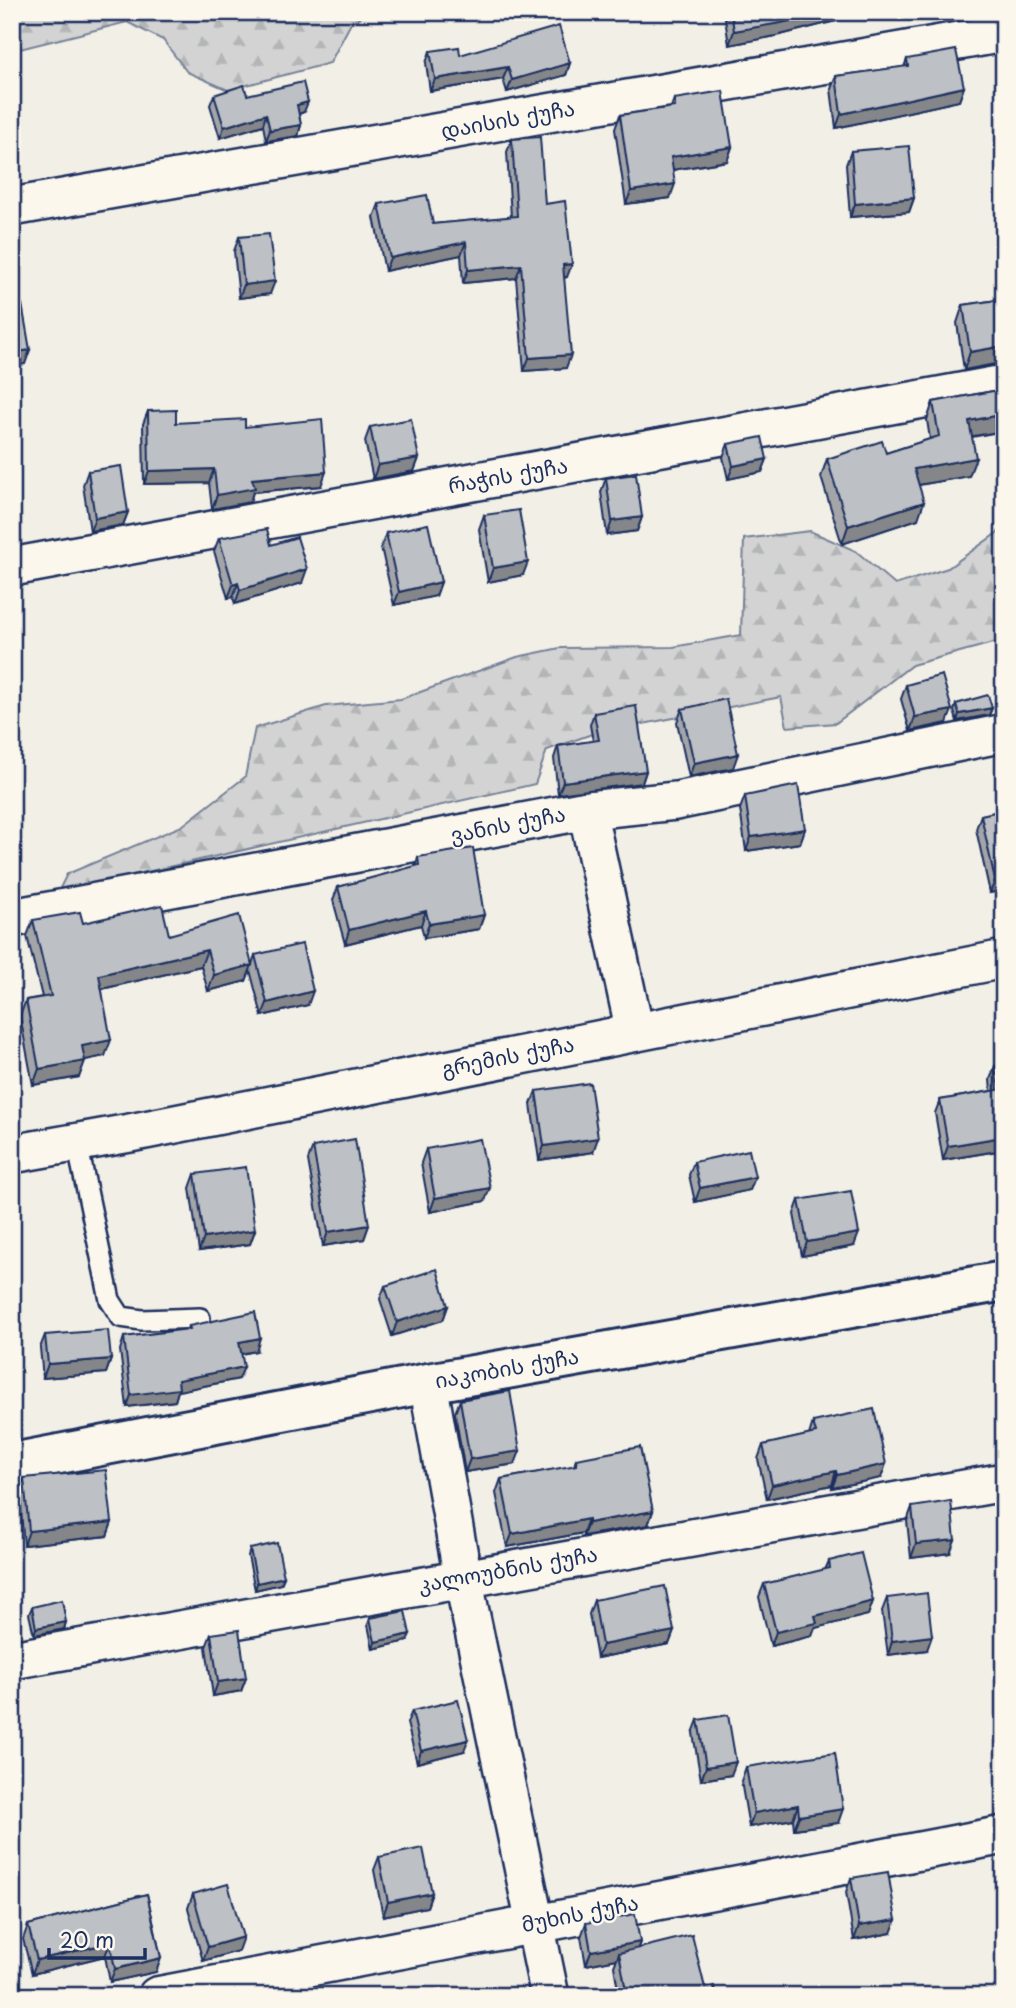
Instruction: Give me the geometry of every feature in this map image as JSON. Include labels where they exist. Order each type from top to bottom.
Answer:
[{"type":"street","name":"დაისის ქუჩა","points":[[12,207],[1004,33]]},
{"type":"street","name":"რაჭის ქუჩა","points":[[12,568],[1004,384]]},
{"type":"street","name":"ვანის ქუჩა","points":[[12,918],[587,810],[676,801],[1004,733]]},
{"type":"street","points":[[587,810],[635,1032]]},
{"type":"street","name":"გრემის ქუჩა","points":[[13,1148],[77,1143],[1004,959]]},
{"type":"street","name":"იაკობის ქუჩა","points":[[12,1463],[428,1383],[1004,1280]]},
{"type":"street","points":[[428,1383],[463,1578],[550,1996]]},
{"type":"street","name":"კალოუბნის ქუჩა","points":[[12,1660],[1004,1482]]},
{"type":"street","name":"მუხის ქუჩა","points":[[157,1996],[1004,1835]]},
{"type":"lane","points":[[77,1143],[110,1300],[121,1317],[142,1320],[200,1318]]},
{"type":"green space","points":[[12,12],[369,12],[351,23],[330,63],[228,90],[187,72],[163,40],[127,22],[12,51]]},
{"type":"green space","points":[[1004,528],[1004,640],[912,665],[836,723],[787,727],[781,697],[592,734],[547,750],[535,784],[58,892],[67,874],[182,826],[245,777],[255,728],[326,706],[401,699],[517,657],[560,648],[673,647],[741,635],[744,539],[810,531],[856,551],[895,585],[948,568]]},
{"type":"building","points":[[731,12],[823,12],[734,31]]},
{"type":"building","points":[[559,26],[570,63],[512,80],[508,67],[435,79],[430,51],[459,47],[460,55]]},
{"type":"building","points":[[956,50],[964,87],[841,114],[836,76],[908,66],[907,59]]},
{"type":"building","points":[[303,82],[308,102],[297,105],[301,125],[270,130],[266,114],[224,127],[214,95],[244,85],[247,95]]},
{"type":"building","points":[[723,91],[732,147],[671,157],[675,184],[631,191],[620,115],[675,107],[674,99]]},
{"type":"building","points":[[540,137],[545,204],[565,201],[572,264],[563,265],[571,355],[529,358],[521,265],[468,270],[466,242],[390,258],[379,204],[427,195],[433,224],[517,216],[512,139]]},
{"type":"building","points":[[909,146],[914,198],[855,204],[851,151]]},
{"type":"building","points":[[269,234],[275,281],[244,285],[239,237]]},
{"type":"building","points":[[1004,299],[1004,346],[970,352],[963,305]]},
{"type":"building","points":[[22,304],[30,350],[12,353],[12,306]]},
{"type":"building","points":[[1004,389],[1004,414],[969,421],[976,458],[914,469],[924,502],[848,526],[827,459],[882,441],[886,453],[939,436],[933,402]]},
{"type":"building","points":[[176,410],[176,423],[245,419],[245,427],[322,419],[326,472],[252,479],[255,488],[217,495],[214,469],[149,471],[148,411]]},
{"type":"building","points":[[411,419],[419,458],[378,465],[370,427]]},
{"type":"building","points":[[762,437],[767,459],[733,466],[728,444]]},
{"type":"building","points":[[121,466],[128,512],[95,518],[88,471]]},
{"type":"building","points":[[636,474],[642,517],[612,521],[606,478]]},
{"type":"building","points":[[519,510],[528,562],[493,568],[484,515]]},
{"type":"building","points":[[428,524],[441,582],[399,592],[386,533]]},
{"type":"building","points":[[267,529],[271,545],[297,537],[307,569],[240,590],[238,583],[233,585],[219,538]]},
{"type":"building","points":[[942,675],[952,710],[915,717],[906,685]]},
{"type":"building","points":[[988,695],[992,708],[959,714],[956,704]]},
{"type":"building","points":[[726,699],[738,754],[694,763],[682,709]]},
{"type":"building","points":[[636,706],[646,771],[563,782],[558,746],[599,740],[594,713]]},
{"type":"building","points":[[798,785],[805,829],[751,837],[745,796]]},
{"type":"building","points":[[1004,810],[1004,878],[995,880],[981,815]]},
{"type":"building","points":[[473,848],[484,915],[429,924],[426,911],[349,930],[338,887],[419,865],[418,857]]},
{"type":"building","points":[[162,905],[169,935],[239,915],[252,965],[214,975],[207,950],[99,975],[111,1040],[82,1046],[85,1061],[39,1069],[26,1000],[51,996],[33,920],[80,912],[83,923]]},
{"type":"building","points":[[302,944],[313,991],[267,1003],[255,955]]},
{"type":"building","points":[[1004,1065],[1004,1123],[1000,1124],[1002,1137],[948,1146],[940,1100],[998,1090],[995,1066]]},
{"type":"building","points":[[590,1083],[598,1138],[544,1146],[536,1091]]},
{"type":"building","points":[[355,1139],[369,1225],[328,1232],[313,1147]]},
{"type":"building","points":[[480,1139],[490,1188],[435,1198],[426,1149]]},
{"type":"building","points":[[749,1150],[755,1177],[700,1188],[694,1162]]},
{"type":"building","points":[[246,1167],[255,1230],[204,1238],[195,1174]]},
{"type":"building","points":[[851,1191],[859,1233],[807,1242],[799,1200]]},
{"type":"building","points":[[437,1269],[448,1306],[397,1322],[385,1286]]},
{"type":"building","points":[[255,1312],[260,1338],[239,1342],[244,1367],[178,1380],[179,1389],[131,1395],[124,1337],[190,1329],[189,1326]]},
{"type":"building","points":[[108,1330],[111,1359],[48,1364],[45,1335]]},
{"type":"building","points":[[510,1391],[520,1451],[470,1459],[460,1400]]},
{"type":"building","points":[[874,1409],[886,1464],[837,1475],[836,1471],[772,1485],[763,1445],[816,1433],[813,1422]]},
{"type":"building","points":[[640,1447],[653,1511],[588,1523],[588,1519],[512,1534],[501,1479],[577,1465],[576,1459]]},
{"type":"building","points":[[106,1470],[112,1522],[29,1531],[24,1478]]},
{"type":"building","points":[[951,1501],[955,1540],[916,1544],[912,1507]]},
{"type":"building","points":[[277,1543],[284,1577],[257,1583],[250,1549]]},
{"type":"building","points":[[861,1553],[873,1601],[815,1616],[817,1623],[776,1632],[764,1584],[830,1568],[829,1561]]},
{"type":"building","points":[[665,1586],[674,1631],[602,1645],[594,1600]]},
{"type":"building","points":[[927,1593],[932,1636],[892,1641],[887,1598]]},
{"type":"building","points":[[62,1600],[66,1622],[36,1628],[32,1607]]},
{"type":"building","points":[[405,1611],[410,1634],[375,1642],[370,1618]]},
{"type":"building","points":[[239,1630],[246,1678],[218,1682],[211,1634]]},
{"type":"building","points":[[458,1700],[468,1740],[421,1751],[412,1711]]},
{"type":"building","points":[[728,1715],[736,1762],[706,1767],[698,1720]]},
{"type":"building","points":[[835,1753],[843,1809],[799,1816],[798,1805],[754,1813],[746,1767]]},
{"type":"building","points":[[423,1848],[432,1893],[388,1902],[379,1857]]},
{"type":"building","points":[[888,1872],[896,1920],[859,1926],[851,1878]]},
{"type":"building","points":[[228,1884],[243,1937],[208,1947],[193,1894]]},
{"type":"building","points":[[147,1894],[161,1958],[115,1969],[110,1943],[37,1960],[28,1925]]},
{"type":"building","points":[[635,1914],[640,1942],[591,1951],[586,1923]]},
{"type":"building","points":[[692,1935],[705,1988],[714,1986],[716,1996],[627,1996],[619,1953]]}]
